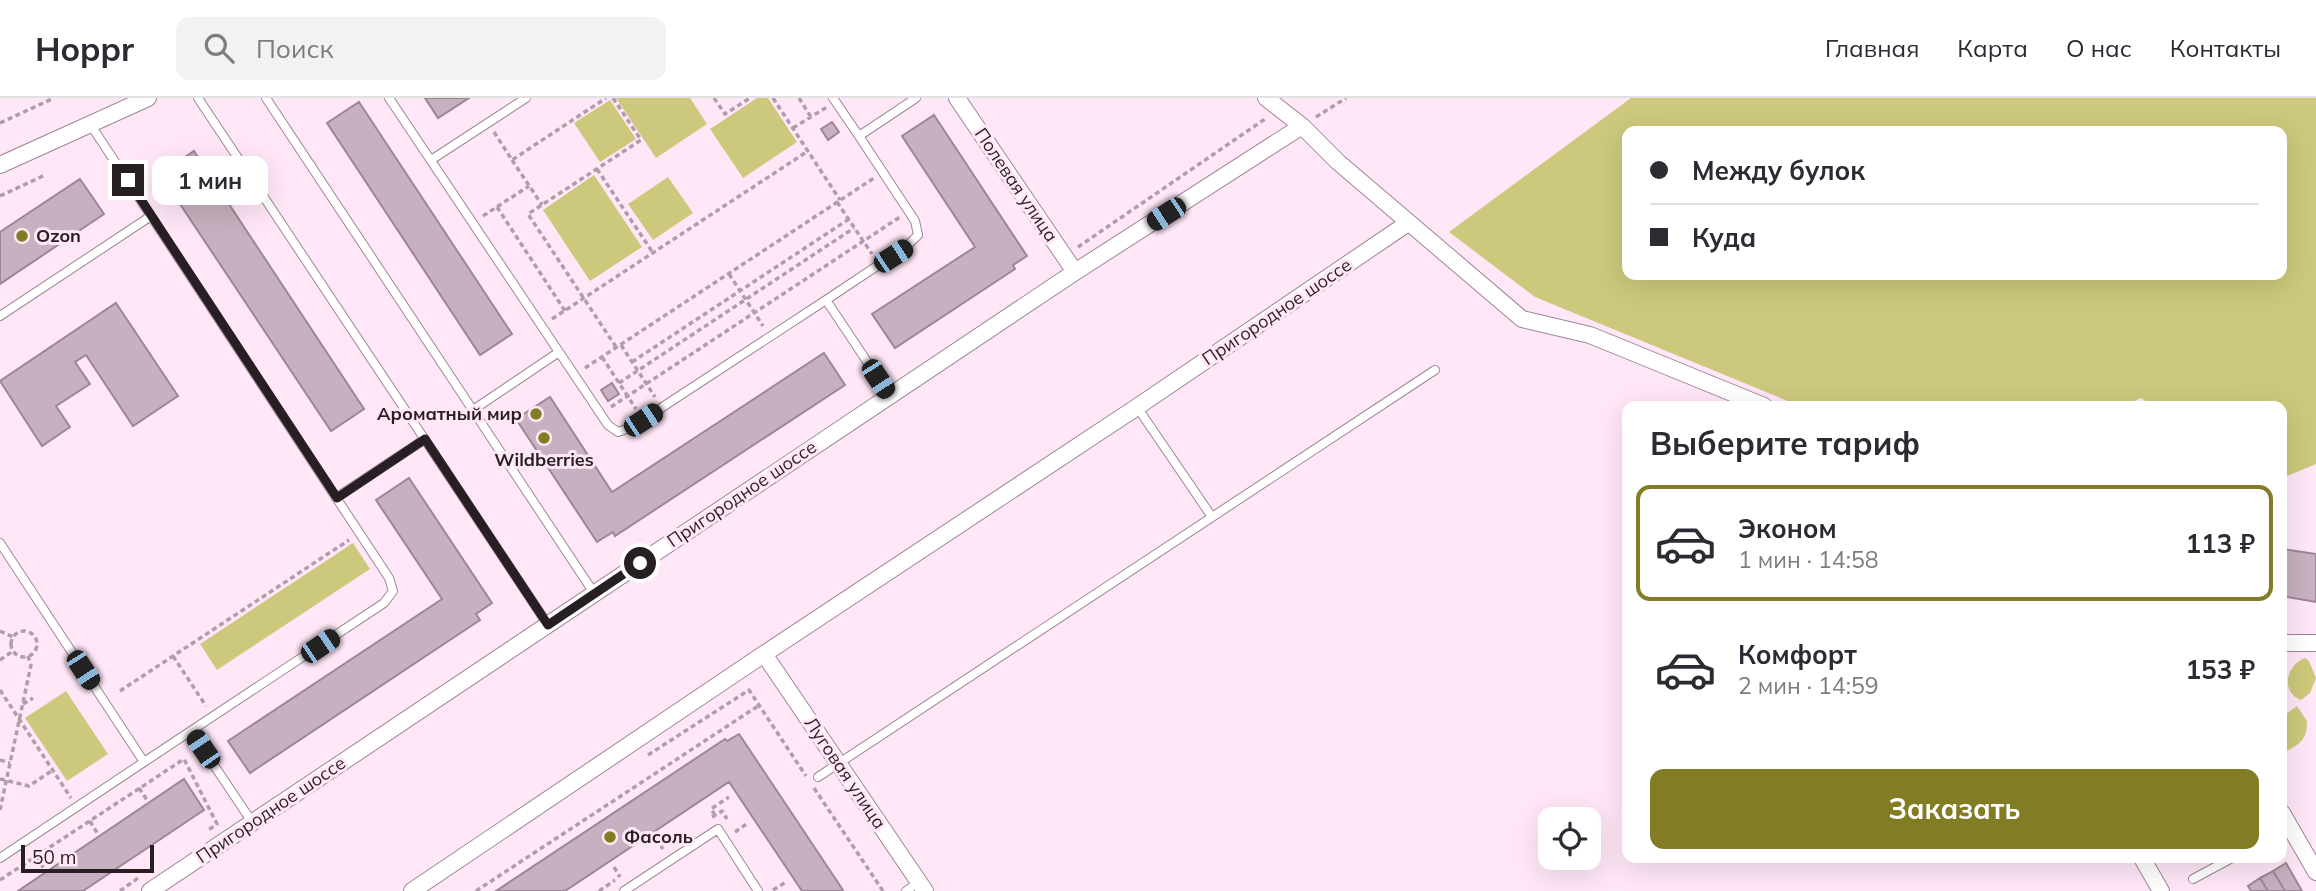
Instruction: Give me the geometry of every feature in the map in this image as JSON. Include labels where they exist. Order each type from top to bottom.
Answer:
[{"type":"street","points":[[0,165],[148,98]]},
{"type":"street","name":"Полевая улица","points":[[957,98],[1075,272]]},
{"type":"street","points":[[1270,101],[1522,319],[1590,335],[1752,401]]},
{"type":"street","name":"Пригородное шоссе","points":[[150,891],[1075,272],[1302,126]]},
{"type":"street","name":"Пригородное шоссе","points":[[420,889],[764,654],[1138,408],[1408,223]]},
{"type":"street","points":[[2287,643],[2316,643]]},
{"type":"street","name":"Луговая улица","points":[[764,654],[838,763],[917,888]]},
{"type":"street","points":[[2287,827],[2316,872]]},
{"type":"street","points":[[2144,863],[2161,891]]},
{"type":"lane","points":[[198,98],[548,625]]},
{"type":"lane","points":[[266,98],[594,593]]},
{"type":"lane","points":[[389,98],[608,425],[618,432],[643,420],[770,337],[907,246],[918,235],[915,221],[909,211],[834,99]]},
{"type":"lane","points":[[431,160],[526,98]]},
{"type":"lane","points":[[859,136],[916,98]]},
{"type":"lane","points":[[0,858],[384,603],[393,591],[389,578],[90,124]]},
{"type":"lane","points":[[0,316],[151,216]]},
{"type":"lane","points":[[826,299],[890,396]]},
{"type":"lane","points":[[473,410],[559,352]]},
{"type":"lane","points":[[818,777],[1435,370]]},
{"type":"lane","points":[[1138,408],[1212,517]]},
{"type":"lane","points":[[337,498],[425,439]]},
{"type":"lane","points":[[0,543],[144,762]]},
{"type":"lane","points":[[191,731],[252,822]]},
{"type":"lane","points":[[624,891],[718,829],[758,891]]},
{"type":"lane","points":[[2193,879],[2223,863]]},
{"type":"path","points":[[0,123],[54,98]]},
{"type":"path","points":[[512,160],[606,98]]},
{"type":"path","points":[[613,98],[641,140],[528,214],[662,407]]},
{"type":"path","points":[[714,98],[725,114],[750,98]]},
{"type":"path","points":[[774,98],[878,265]]},
{"type":"path","points":[[799,98],[811,117]]},
{"type":"path","points":[[1302,126],[1346,98]]},
{"type":"path","points":[[793,128],[834,99]]},
{"type":"path","points":[[1065,256],[1270,101]]},
{"type":"path","points":[[488,123],[542,205]]},
{"type":"path","points":[[542,326],[808,151]]},
{"type":"path","points":[[597,169],[653,253]]},
{"type":"path","points":[[574,374],[882,172]]},
{"type":"path","points":[[0,196],[44,176]]},
{"type":"path","points":[[472,223],[529,186]]},
{"type":"path","points":[[497,207],[565,311]]},
{"type":"path","points":[[601,414],[909,211]]},
{"type":"path","points":[[632,362],[849,219]]},
{"type":"path","points":[[619,383],[855,228]]},
{"type":"path","points":[[728,273],[770,337]]},
{"type":"path","points":[[602,356],[643,420]]},
{"type":"path","points":[[120,691],[359,533]]},
{"type":"path","points":[[0,631],[13,637]]},
{"type":"path","points":[[19,631],[34,636],[36,648],[28,656],[17,655],[11,646],[13,637],[19,631]]},
{"type":"path","points":[[0,660],[13,651]]},
{"type":"path","points":[[0,810],[31,665],[28,656]]},
{"type":"path","points":[[173,656],[212,717]]},
{"type":"path","points":[[0,690],[99,836]]},
{"type":"path","points":[[639,760],[749,690],[882,891]]},
{"type":"path","points":[[23,704],[33,698]]},
{"type":"path","points":[[476,891],[759,705]]},
{"type":"path","points":[[40,751],[45,748]]},
{"type":"path","points":[[0,880],[184,759],[217,824],[206,831]]},
{"type":"path","points":[[0,760],[10,763]]},
{"type":"path","points":[[0,779],[29,786],[53,771]]},
{"type":"path","points":[[139,788],[149,803]]},
{"type":"path","points":[[715,815],[711,809],[729,797]]},
{"type":"path","points":[[735,832],[748,823]]},
{"type":"path","points":[[656,839],[663,849]]},
{"type":"path","points":[[36,856],[46,872]]},
{"type":"path","points":[[614,867],[620,877]]},
{"type":"path","points":[[120,891],[141,876]]},
{"type":"path","points":[[773,890],[786,882]]},
{"type":"shaded area","points":[[616,98],[690,98],[707,124],[656,158]]},
{"type":"shaded area","points":[[757,98],[768,98],[797,142],[743,178],[710,129]]},
{"type":"shaded area","points":[[1631,98],[2316,98],[2316,464],[2287,476],[2287,401],[2146,401],[2141,398],[2134,401],[1788,401],[1535,297],[1449,232]]},
{"type":"shaded area","points":[[610,100],[636,139],[600,162],[574,123]]},
{"type":"shaded area","points":[[594,175],[642,247],[590,281],[543,210]]},
{"type":"shaded area","points":[[668,177],[693,213],[653,240],[628,204]]},
{"type":"shaded area","points":[[353,543],[370,569],[217,670],[200,644]]},
{"type":"shaded area","points":[[2305,658],[2316,678],[2310,693],[2301,700],[2290,691],[2288,679],[2293,666]]},
{"type":"shaded area","points":[[66,691],[108,754],[67,781],[25,718]]},
{"type":"shaded area","points":[[2297,706],[2307,721],[2304,737],[2287,751],[2287,713]]},
{"type":"building","points":[[425,98],[469,98],[438,118]]},
{"type":"building","points":[[359,102],[512,334],[480,355],[327,123]]},
{"type":"building","points":[[934,115],[1027,256],[1013,265],[1015,269],[895,348],[872,314],[975,247],[902,136]]},
{"type":"building","points":[[832,122],[839,132],[828,140],[821,129]]},
{"type":"building","points":[[194,151],[364,409],[331,431],[160,174]]},
{"type":"building","points":[[80,179],[104,214],[0,284],[0,232]]},
{"type":"building","points":[[116,303],[178,396],[133,426],[86,355],[75,362],[90,384],[56,406],[70,427],[42,446],[0,381]]},
{"type":"building","points":[[824,353],[845,385],[615,536],[613,532],[597,542],[516,419],[550,397],[612,492]]},
{"type":"building","points":[[612,383],[619,394],[608,401],[601,390]]},
{"type":"building","points":[[409,478],[492,603],[476,614],[480,620],[250,773],[228,741],[442,599],[376,500]]},
{"type":"building","points":[[2287,550],[2316,554],[2316,602],[2287,597]]},
{"type":"building","points":[[739,734],[843,890],[802,891],[729,782],[565,891],[496,891],[725,739],[727,741]]},
{"type":"building","points":[[184,779],[204,810],[83,891],[18,891]]},
{"type":"building","points":[[2286,863],[2302,891],[2285,891],[2273,871]]},
{"type":"building","points":[[2273,871],[2285,891],[2268,891],[2260,878]]},
{"type":"building","points":[[2260,878],[2268,891],[2251,891],[2248,886]]},
{"type":"place","name":"Ozon","points":[[22,236]]},
{"type":"place","name":"Ароматный мир","points":[[536,414]]},
{"type":"place","name":"Wildberries","points":[[544,438]]},
{"type":"place","name":"Фасоль","points":[[610,837]]},
{"type":"route","points":[[128,180],[337,498],[425,439],[548,625],[640,563]]}]
